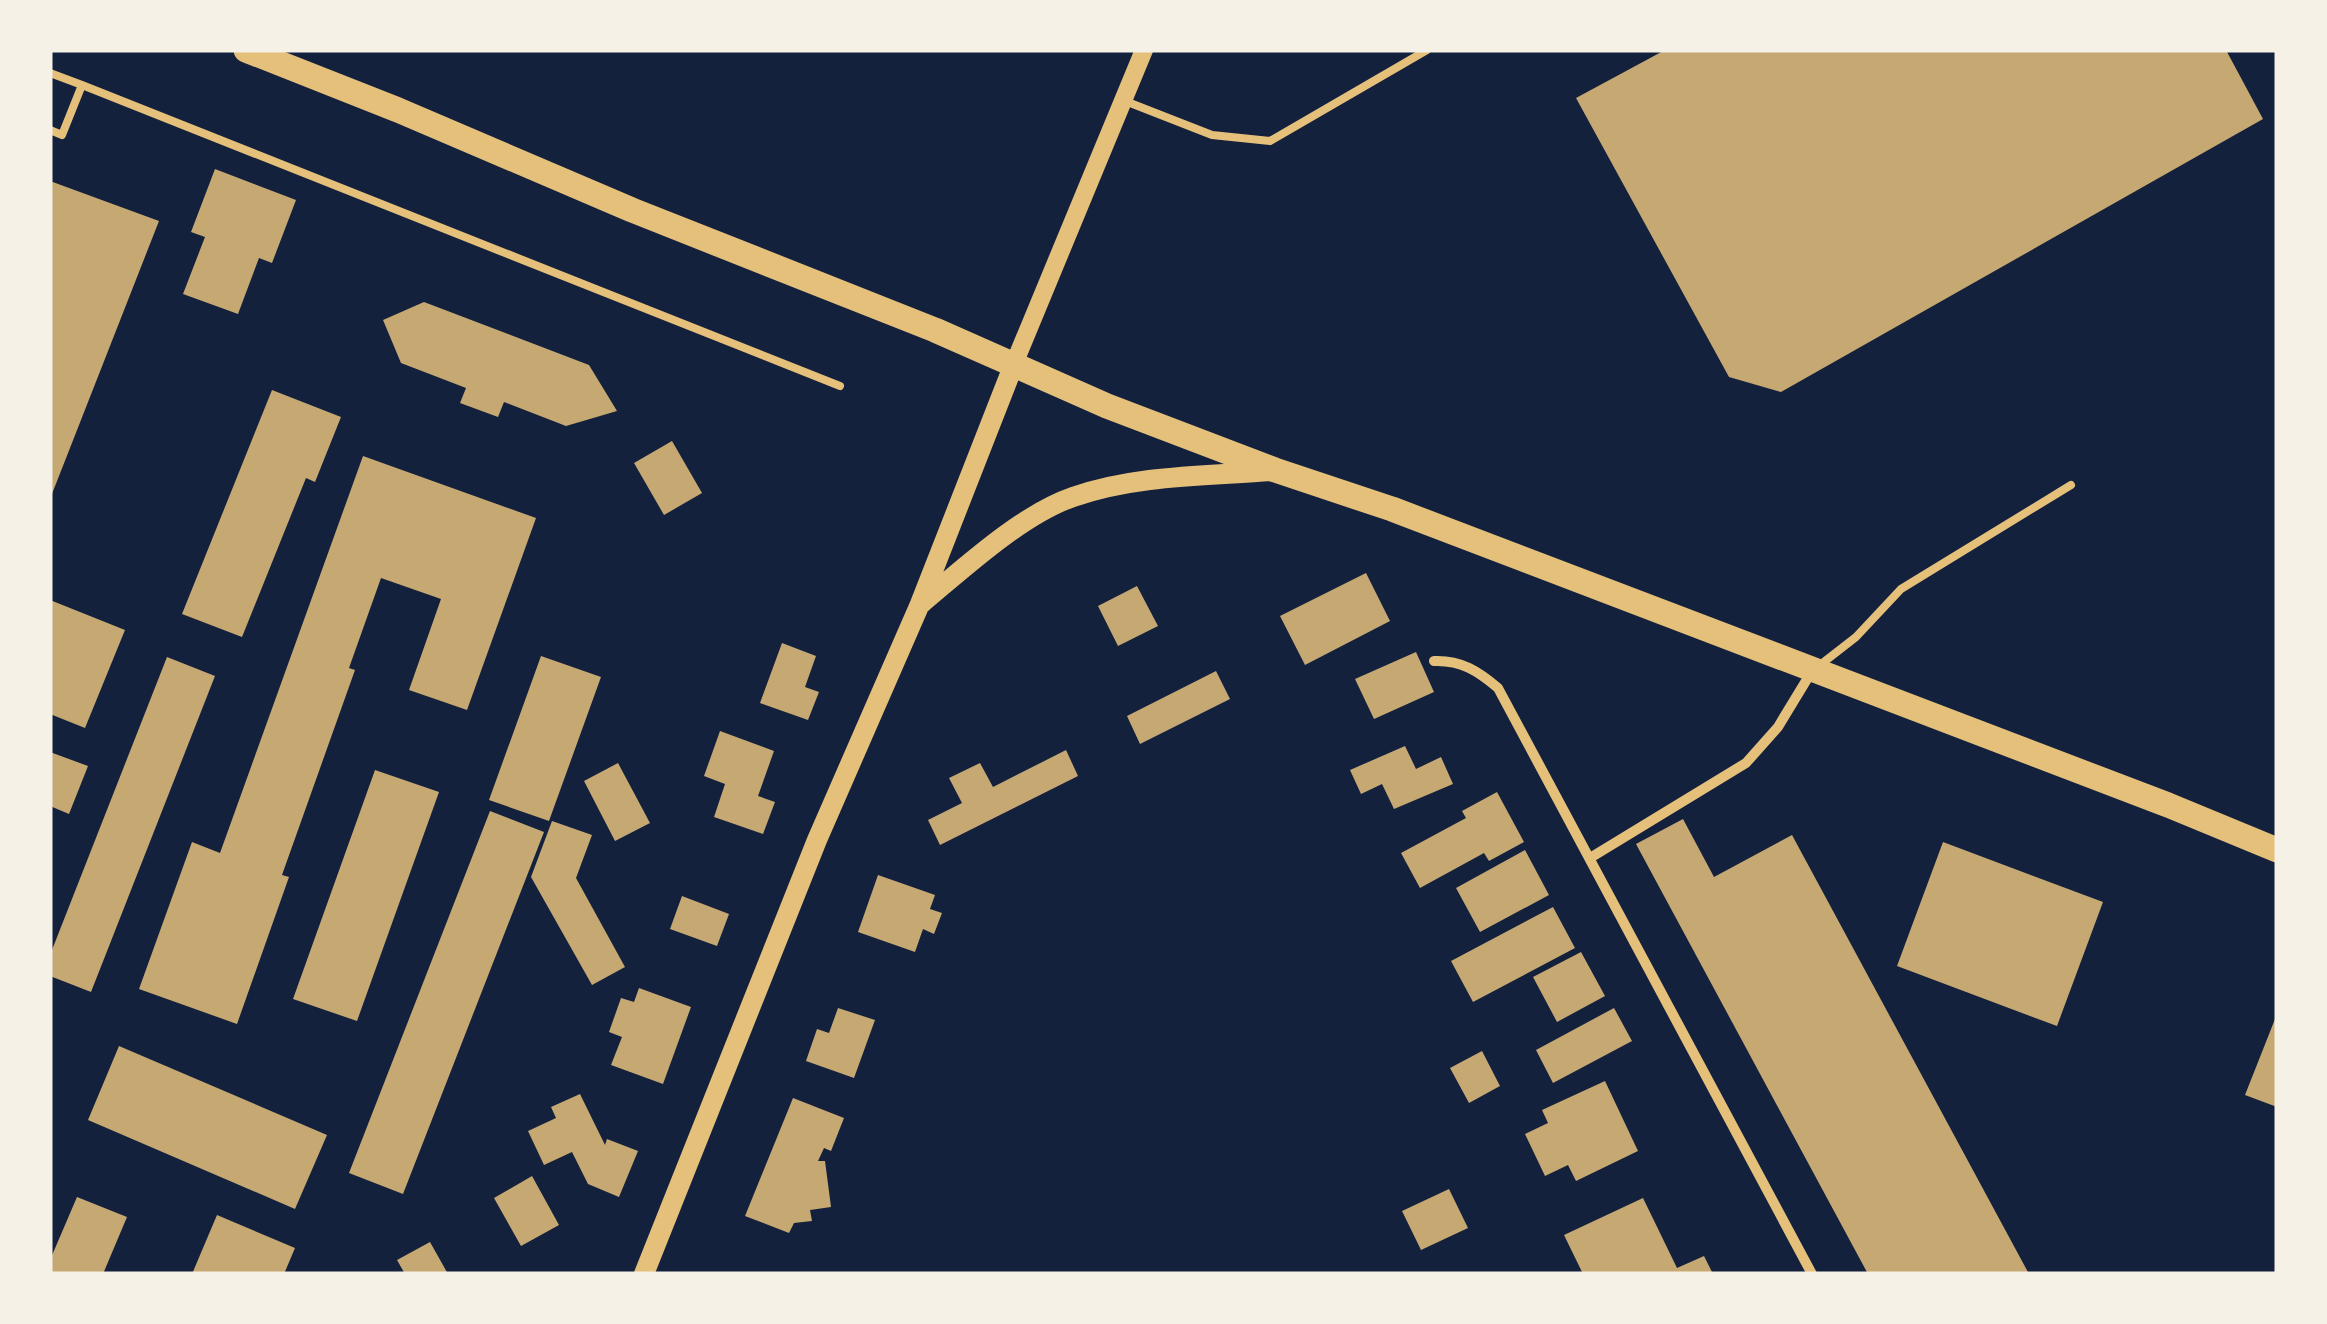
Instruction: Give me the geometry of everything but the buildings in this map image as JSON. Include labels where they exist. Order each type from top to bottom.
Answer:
[{"type":"main road","points":[[246,50],[1014,364],[1107,406],[1275,470],[1392,509],[2277,850]]},
{"type":"main road","points":[[644,1274],[817,840],[920,604],[1014,364]]},
{"type":"main road","points":[[920,604],[1003,536],[1072,497],[1145,481],[1275,470]]},
{"type":"street","points":[[1014,364],[1144,50]]},
{"type":"street","points":[[1434,661],[1454,660],[1478,671],[1498,688],[1812,1274]]},
{"type":"street","points":[[1590,858],[1746,763],[1778,727],[1812,670]]},
{"type":"lane","points":[[1125,102],[1212,135],[1270,141],[1427,50]]},
{"type":"lane","points":[[50,73],[840,386]]},
{"type":"lane","points":[[50,130],[62,135],[82,86]]},
{"type":"lane","points":[[1812,670],[1856,637],[1901,590],[2071,485]]}]
